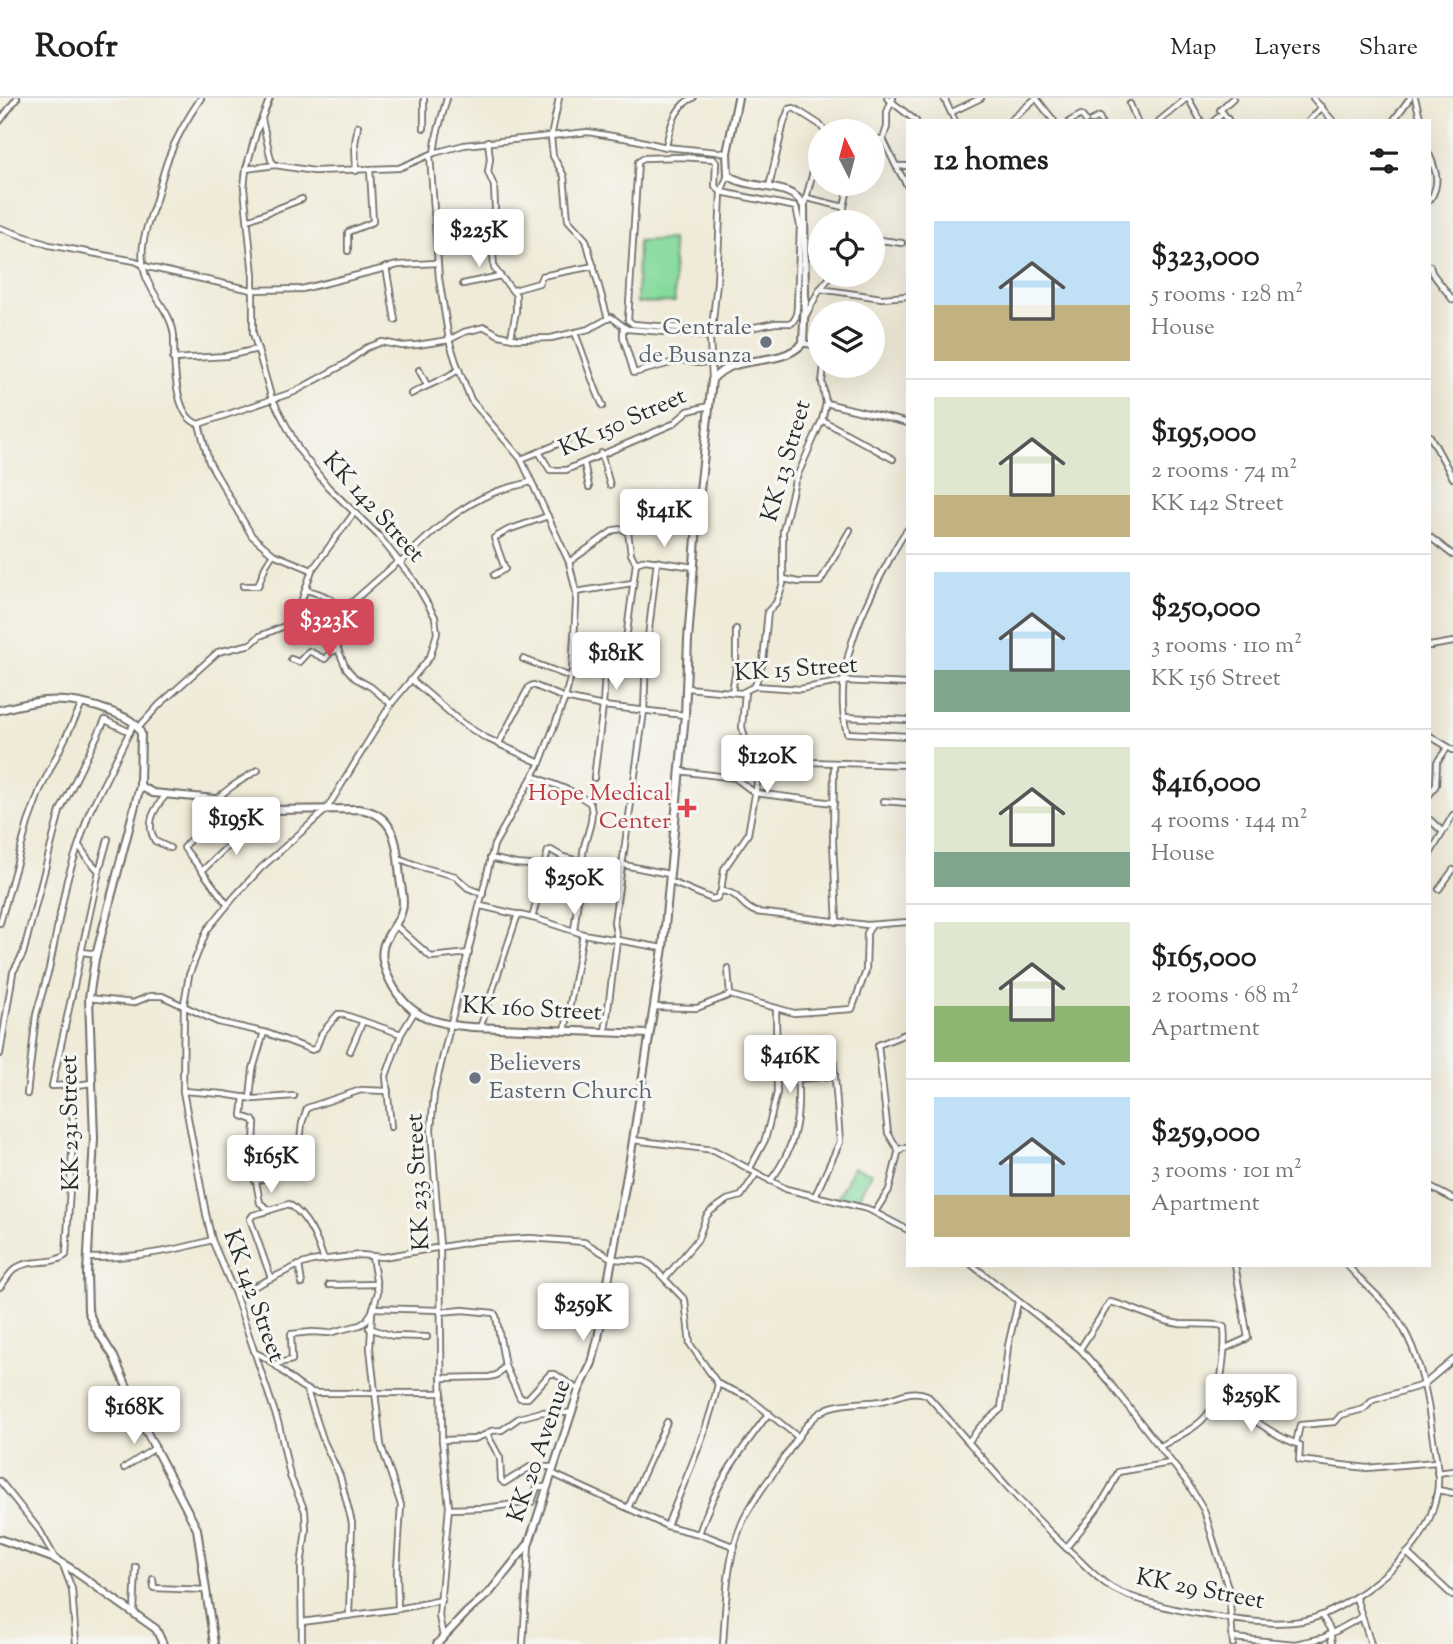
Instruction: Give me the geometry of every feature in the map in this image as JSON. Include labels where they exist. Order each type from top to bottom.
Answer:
[{"type":"main road","points":[[712,380],[730,366],[791,354],[803,343],[804,206],[796,196],[736,181],[728,175],[727,153],[738,98]]},
{"type":"main road","name":"KK 20 Avenue","points":[[529,1543],[579,1390],[593,1363],[654,1007],[663,948],[685,715],[701,476],[712,380]]},
{"type":"main road","points":[[0,710],[42,700],[59,699],[83,703],[127,718],[136,725]]},
{"type":"main road","name":"KK 231 Street","points":[[136,725],[142,742],[140,786],[97,954],[89,998],[94,1138],[87,1289],[90,1318],[114,1357],[155,1448],[197,1529],[214,1644]]},
{"type":"main road","name":"KK 160 Street","points":[[140,786],[153,793],[215,799],[256,808],[280,811],[367,810],[380,816],[390,828],[398,858],[403,905],[384,944],[383,963],[398,997],[415,1011],[452,1026],[649,1034]]},
{"type":"main road","points":[[0,1539],[55,1559],[101,1588],[156,1629],[163,1644]]},
{"type":"main road","points":[[438,1644],[490,1592],[529,1543]]},
{"type":"street","points":[[0,121],[17,98]]},
{"type":"street","points":[[201,98],[167,160],[146,227],[142,264],[147,280],[173,328],[177,387],[184,408],[193,423],[199,424],[273,401],[304,387],[376,344],[387,342],[408,346],[449,340],[464,332],[485,327],[499,335],[551,338],[589,329],[608,318],[615,318],[623,327],[623,337],[634,373],[682,360],[711,362]]},
{"type":"street","name":"KK 142 Street","points":[[270,98],[246,169],[245,199],[252,326],[273,401],[299,450],[328,487],[378,535],[400,562],[420,590],[437,624],[434,648],[391,704],[326,810],[270,860],[207,930],[189,975],[184,1004],[183,1091],[212,1240],[235,1294],[279,1425],[290,1476],[305,1511],[306,1530],[301,1566],[302,1644]]},
{"type":"street","points":[[424,98],[424,128]]},
{"type":"street","name":"KK 233 Street","points":[[443,1637],[439,1616],[449,1509],[442,1440],[440,1246],[431,1130],[436,1080],[452,1026],[490,858],[498,835],[540,764],[565,698],[571,677],[576,592],[569,562],[521,459],[471,400],[449,340],[437,263],[432,154],[447,98]]},
{"type":"street","points":[[559,98],[551,137],[553,156],[564,176],[568,220],[583,235],[608,318]]},
{"type":"street","points":[[666,148],[678,110],[682,104],[693,98]]},
{"type":"street","points":[[944,98],[954,119]]},
{"type":"street","points":[[952,112],[981,98]]},
{"type":"street","points":[[1012,119],[1036,98],[1052,119]]},
{"type":"street","points":[[1161,119],[1187,98],[1201,119]]},
{"type":"street","points":[[1228,119],[1220,110],[1233,98]]},
{"type":"street","points":[[1313,98],[1331,119]]},
{"type":"street","points":[[1394,119],[1410,98]]},
{"type":"street","points":[[1415,98],[1420,119]]},
{"type":"street","points":[[886,130],[891,99],[914,119]]},
{"type":"street","points":[[1130,104],[1136,119]]},
{"type":"street","points":[[1311,119],[1322,107]]},
{"type":"street","points":[[769,188],[789,110],[794,108],[811,119]]},
{"type":"street","points":[[1216,119],[1223,113]]},
{"type":"street","points":[[262,119],[271,160],[275,165]]},
{"type":"street","points":[[356,171],[355,143],[358,126]]},
{"type":"street","points":[[246,169],[275,165],[314,170],[399,168],[432,154],[488,141],[588,132],[666,148],[727,153]]},
{"type":"street","points":[[488,141],[488,172],[494,186],[494,261],[496,272],[514,290],[516,311],[511,337]]},
{"type":"street","points":[[886,145],[906,184]]},
{"type":"street","points":[[644,158],[713,159],[717,165],[715,186],[721,192],[796,207],[800,226],[796,317],[790,324],[776,323],[745,329],[712,329],[642,325],[628,320],[638,162],[644,158]]},
{"type":"street","points":[[1431,159],[1438,180],[1431,198]]},
{"type":"street","points":[[896,166],[906,166]]},
{"type":"street","points":[[348,251],[348,232],[373,222],[370,169]]},
{"type":"street","points":[[712,329],[718,282],[721,192],[728,175]]},
{"type":"street","points":[[804,206],[808,194]]},
{"type":"street","points":[[807,198],[844,207],[846,196]]},
{"type":"street","points":[[248,220],[302,199]]},
{"type":"street","points":[[0,228],[50,245],[135,261],[252,290],[302,289],[386,267],[437,263]]},
{"type":"street","points":[[885,241],[902,243]]},
{"type":"street","points":[[386,267],[395,320]]},
{"type":"street","points":[[514,290],[539,284],[541,277],[546,275],[594,267]]},
{"type":"street","points":[[1431,270],[1453,300]]},
{"type":"street","points":[[463,284],[500,276]]},
{"type":"street","points":[[805,317],[820,289],[882,298],[906,296]]},
{"type":"street","points":[[623,327],[704,335],[709,338],[712,380]]},
{"type":"street","points":[[575,333],[603,406]]},
{"type":"street","points":[[803,343],[808,344]]},
{"type":"street","points":[[173,359],[227,356],[257,349]]},
{"type":"street","points":[[419,370],[427,385]]},
{"type":"street","points":[[411,394],[445,379],[458,370]]},
{"type":"street","name":"KK 13 Street","points":[[755,686],[763,662],[768,611],[782,591],[783,531],[794,481],[822,420],[826,403],[822,378]]},
{"type":"street","points":[[826,403],[906,423]]},
{"type":"street","name":"KK 150 Street","points":[[521,459],[539,452],[550,470],[566,470],[673,424],[688,411],[709,406]]},
{"type":"street","points":[[822,420],[894,459]]},
{"type":"street","points":[[199,424],[208,460],[221,487],[240,513],[252,536],[274,554],[312,570]]},
{"type":"street","points":[[1431,438],[1453,478]]},
{"type":"street","points":[[539,452],[567,440]]},
{"type":"street","points":[[601,453],[610,485]]},
{"type":"street","points":[[584,462],[589,487]]},
{"type":"street","points":[[342,611],[439,525],[491,494],[530,482]]},
{"type":"street","points":[[27,1094],[36,1015],[49,969],[67,880],[89,814],[130,732],[218,652],[251,644],[260,636],[287,625],[299,608],[312,570],[354,513]]},
{"type":"street","points":[[494,575],[505,569],[494,538],[508,530],[548,516]]},
{"type":"street","points":[[569,562],[614,530],[623,529],[628,532],[631,554],[636,563],[624,654],[606,654],[574,643]]},
{"type":"street","points":[[784,579],[820,582],[850,530]]},
{"type":"street","points":[[906,532],[867,600],[847,660],[845,681],[847,733],[906,736]]},
{"type":"street","points":[[1431,538],[1453,555]]},
{"type":"street","points":[[243,586],[258,586],[266,565],[274,554]]},
{"type":"street","points":[[636,563],[645,559],[695,567]]},
{"type":"street","points":[[604,1033],[617,940],[614,922],[644,710],[646,655],[657,561]]},
{"type":"street","points":[[576,592],[632,583]]},
{"type":"street","points":[[306,590],[332,598],[342,611],[346,623],[338,649],[346,668],[355,678],[391,704]]},
{"type":"street","points":[[732,692],[736,667],[736,629]]},
{"type":"street","points":[[1431,646],[1453,642]]},
{"type":"street","points":[[291,659],[299,662],[309,651],[325,659],[338,649]]},
{"type":"street","points":[[594,778],[606,654]]},
{"type":"street","points":[[523,659],[571,677]]},
{"type":"street","points":[[412,680],[462,723],[484,737],[540,764]]},
{"type":"street","name":"KK 15 Street","points":[[687,688],[745,692],[755,686],[800,689],[845,681],[906,684]]},
{"type":"street","points":[[499,743],[531,686],[565,698],[603,706],[685,715]]},
{"type":"street","points":[[745,692],[742,715],[744,737],[749,748],[754,751],[767,751],[808,762],[906,765]]},
{"type":"street","points":[[0,923],[40,790],[83,703]]},
{"type":"street","points":[[845,717],[906,720]]},
{"type":"street","points":[[0,1054],[13,972],[23,954],[60,811],[105,720],[130,732]]},
{"type":"street","points":[[1431,737],[1451,748],[1437,762],[1436,785],[1431,792]]},
{"type":"street","points":[[532,918],[540,892],[540,877],[550,850],[583,862],[624,865],[669,878],[712,899],[717,898],[721,891],[723,869],[748,834],[757,778],[754,751]]},
{"type":"street","points":[[834,763],[833,843],[837,922]]},
{"type":"street","points":[[228,904],[184,848],[214,816],[207,810],[215,799],[258,770]]},
{"type":"street","points":[[679,771],[735,778],[755,793],[834,803]]},
{"type":"street","points":[[533,776],[573,792],[591,805],[589,830],[582,853],[574,930]]},
{"type":"street","points":[[166,795],[152,813],[151,833],[155,841],[170,848]]},
{"type":"street","points":[[883,802],[906,803]]},
{"type":"street","points":[[202,871],[239,835],[256,808]]},
{"type":"street","points":[[1431,852],[1453,815]]},
{"type":"street","points":[[1431,821],[1442,831]]},
{"type":"street","points":[[91,1083],[52,1086],[108,839]]},
{"type":"street","points":[[79,846],[99,871]]},
{"type":"street","points":[[398,858],[455,876],[471,890],[483,894]]},
{"type":"street","points":[[490,858],[543,866]]},
{"type":"street","points":[[1439,889],[1453,870]]},
{"type":"street","points":[[721,891],[735,894],[742,903],[756,912],[872,925],[906,922]]},
{"type":"street","points":[[481,905],[583,934],[663,948]]},
{"type":"street","points":[[480,1028],[517,914]]},
{"type":"street","points":[[395,925],[431,957],[469,953]]},
{"type":"street","points":[[654,1007],[697,1008],[730,995],[794,1013],[853,1008],[866,971],[867,933],[872,925]]},
{"type":"street","points":[[565,1031],[583,934]]},
{"type":"street","points":[[82,952],[97,954]]},
{"type":"street","points":[[728,968],[730,995]]},
{"type":"street","points":[[89,998],[133,1003],[157,995],[184,1004],[218,1022],[264,1032],[312,1050],[338,1014],[401,1034]]},
{"type":"street","points":[[748,1170],[765,1140],[777,1093],[776,1008]]},
{"type":"street","points":[[391,1127],[387,1071],[401,1034],[415,1011]]},
{"type":"street","points":[[350,1051],[363,1021]]},
{"type":"street","points":[[264,1032],[243,1116],[255,1123],[255,1181],[260,1203],[270,1210]]},
{"type":"street","points":[[899,1151],[888,1133],[878,1045],[906,1034]]},
{"type":"street","points":[[770,1181],[783,1165],[792,1145],[797,1121],[798,1079],[795,1050]]},
{"type":"street","points":[[815,1196],[840,1142],[833,1053]]},
{"type":"street","points":[[798,1079],[835,1076]]},
{"type":"street","points":[[0,1287],[13,1269],[21,1265],[56,1260],[66,1255],[73,1136],[72,1085]]},
{"type":"street","points":[[255,1181],[297,1170],[302,1123],[307,1108],[361,1090],[388,1091]]},
{"type":"street","points":[[183,1091],[247,1098],[295,1096]]},
{"type":"street","points":[[633,1140],[713,1150],[786,1189],[875,1212],[906,1229]]},
{"type":"street","points":[[875,1212],[889,1190],[899,1151],[906,1148]]},
{"type":"street","points":[[665,1278],[698,1239],[711,1211],[727,1200],[741,1196],[757,1174]]},
{"type":"street","points":[[1431,1188],[1453,1199]]},
{"type":"street","points":[[271,1278],[250,1219],[253,1215],[289,1204],[313,1231],[324,1259]]},
{"type":"street","points":[[235,1294],[299,1265],[324,1259],[409,1254],[440,1246],[517,1239],[579,1241],[613,1258],[644,1261],[665,1278],[685,1300],[690,1344],[718,1384],[748,1397],[798,1437]]},
{"type":"street","points":[[88,1258],[154,1255],[212,1240]]},
{"type":"street","points":[[372,1257],[378,1292],[369,1328],[375,1394],[381,1445],[401,1505],[397,1570],[398,1609]]},
{"type":"street","points":[[299,1265],[302,1284]]},
{"type":"street","points":[[974,1267],[1080,1349],[1187,1482],[1204,1510],[1229,1591],[1233,1641],[1295,1644],[1323,1638],[1362,1617]]},
{"type":"street","points":[[1226,1348],[1248,1338],[1235,1267]]},
{"type":"street","name":"KK 29 Street","points":[[723,1644],[730,1570],[742,1524],[758,1494],[798,1437],[827,1408],[881,1401],[919,1391],[927,1395],[1029,1511],[1066,1548],[1107,1585],[1127,1596],[1232,1618],[1283,1622],[1322,1616],[1356,1598],[1407,1553],[1420,1537],[1431,1517],[1438,1490],[1423,1385],[1410,1341],[1394,1314],[1349,1267]]},
{"type":"street","points":[[329,1285],[377,1284]]},
{"type":"street","points":[[969,1441],[1000,1409],[1008,1346],[1018,1302]]},
{"type":"street","points":[[1080,1349],[1110,1302],[1172,1323],[1224,1326],[1226,1348],[1219,1396],[1206,1417],[1159,1447]]},
{"type":"street","points":[[372,1310],[493,1312],[505,1366],[520,1398],[528,1398],[550,1374],[555,1374],[579,1390]]},
{"type":"street","points":[[275,1364],[292,1360],[291,1334],[329,1333],[360,1325],[372,1310]]},
{"type":"street","points":[[369,1328],[393,1336],[427,1337]]},
{"type":"street","points":[[255,1353],[268,1358],[307,1391],[324,1442],[340,1476],[352,1523],[349,1615]]},
{"type":"street","points":[[1296,1443],[1300,1426],[1335,1422],[1341,1415],[1364,1409],[1373,1399],[1423,1385],[1453,1360]]},
{"type":"street","points":[[441,1378],[489,1377],[497,1375],[505,1366]]},
{"type":"street","points":[[667,1526],[709,1418],[718,1384]]},
{"type":"street","points":[[307,1391],[442,1393]]},
{"type":"street","points":[[1219,1396],[1265,1430],[1296,1443],[1300,1447],[1298,1458],[1303,1461],[1367,1468],[1436,1462]]},
{"type":"street","points":[[442,1440],[474,1439],[491,1431],[502,1430],[519,1418],[541,1412],[572,1413]]},
{"type":"street","points":[[699,1534],[715,1490],[769,1413]]},
{"type":"street","points":[[628,1508],[667,1422]]},
{"type":"street","points":[[487,1434],[500,1458],[501,1480],[504,1483],[530,1468],[552,1470],[667,1526],[735,1547]]},
{"type":"street","points":[[124,1468],[155,1448]]},
{"type":"street","points":[[1066,1548],[1092,1513],[1104,1502],[1118,1472],[1171,1463]]},
{"type":"street","points":[[1437,1473],[1453,1471]]},
{"type":"street","points":[[0,1481],[40,1531],[55,1559]]},
{"type":"street","points":[[449,1509],[532,1502],[537,1487],[546,1487]]},
{"type":"street","points":[[1438,1490],[1453,1493]]},
{"type":"street","name":"KK 20 Avenue","points":[[523,1644],[529,1543]]},
{"type":"street","points":[[1407,1553],[1453,1596]]},
{"type":"street","points":[[62,1564],[72,1589],[76,1644]]},
{"type":"street","points":[[134,1612],[135,1567]]},
{"type":"street","points":[[153,1579],[154,1588],[206,1590]]},
{"type":"street","points":[[1356,1598],[1371,1644]]},
{"type":"street","points":[[302,1622],[442,1600]]},
{"type":"street","points":[[1322,1616],[1331,1633],[1332,1644]]},
{"type":"green space","points":[[672,239],[675,302],[637,303],[638,241]]},
{"type":"green space","points":[[853,1167],[871,1173],[857,1201],[838,1197]]},
{"type":"place","name":"Centrale de Busanza","points":[[766,342]]},
{"type":"place","name":"Hope Medical Center","points":[[687,808]]},
{"type":"place","name":"Believers Eastern Church","points":[[475,1078]]}]
